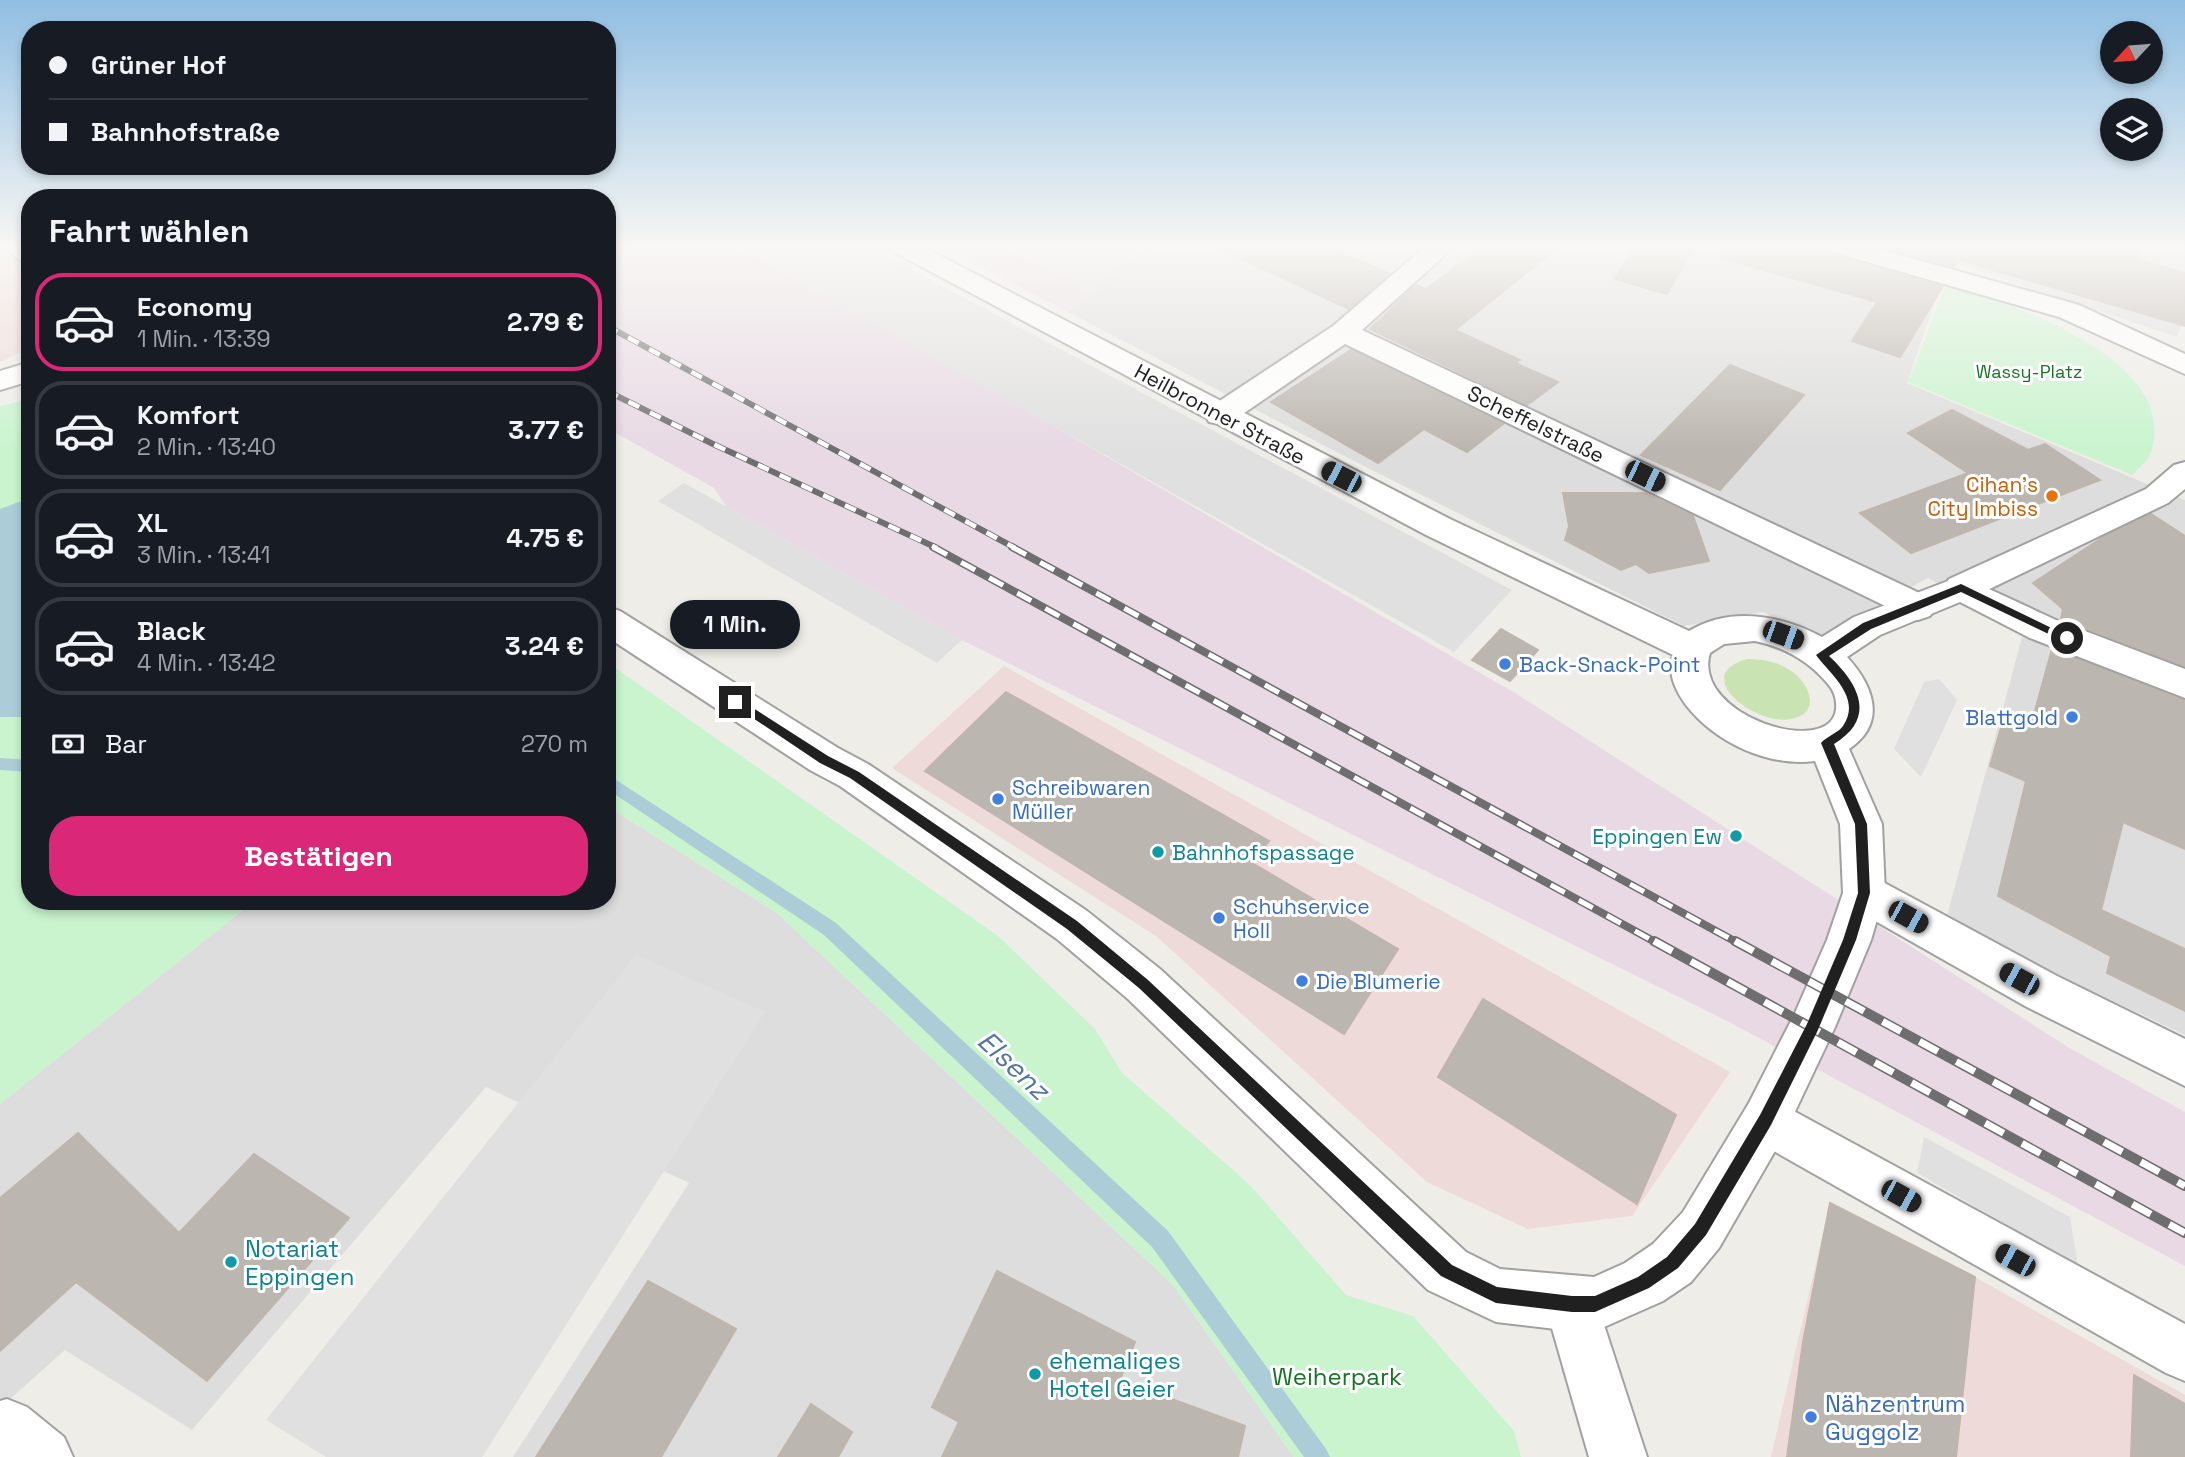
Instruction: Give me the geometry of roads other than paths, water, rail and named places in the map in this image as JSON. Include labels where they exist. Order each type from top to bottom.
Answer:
[{"type":"street","name":"Heilbronner Straße","points":[[1029,314],[1438,527],[1693,649]]},
{"type":"street","points":[[1220,415],[1343,332],[1364,314]]},
{"type":"street","points":[[2075,314],[2185,365]]},
{"type":"street","name":"Scheffelstraße","points":[[1343,332],[1918,607]]},
{"type":"street","points":[[0,381],[21,374]]},
{"type":"street","points":[[1822,655],[1867,626],[1961,588],[2157,496],[2185,472]]},
{"type":"street","points":[[1961,588],[2043,629],[2185,684]]},
{"type":"street","points":[[616,626],[824,759],[855,775],[1072,925],[1144,984],[1447,1271],[1496,1295],[1572,1304],[1595,1304],[1644,1282],[1672,1263],[1701,1230],[1766,1120],[1829,990],[1864,893],[1861,824],[1827,743]]},
{"type":"street","points":[[1741,628],[1783,635],[1822,655],[1841,674],[1855,704],[1854,714],[1846,731],[1827,743],[1800,747],[1751,737],[1722,721],[1710,711],[1693,689],[1687,668],[1693,649],[1707,636],[1741,628]]},
{"type":"street","points":[[1864,893],[2041,991],[2185,1063]]},
{"type":"street","points":[[1766,1120],[2185,1354]]},
{"type":"street","points":[[1572,1304],[1618,1457]]},
{"type":"water","points":[[21,501],[21,717],[0,717],[0,509]]},
{"type":"waterway","name":"Elsenz","points":[[0,764],[21,765]]},
{"type":"waterway","name":"Elsenz","points":[[616,786],[830,929],[1160,1239],[1318,1457]]},
{"type":"railway","points":[[616,331],[1015,548]]},
{"type":"railway","points":[[616,396],[713,444],[937,548]]},
{"type":"railway","points":[[933,547],[1657,943]]},
{"type":"railway","points":[[1012,547],[1738,943]]},
{"type":"railway","points":[[1654,941],[2185,1233]]},
{"type":"railway","points":[[1735,941],[2185,1186]]},
{"type":"place","name":"Cihan's City Imbiss","points":[[2052,496]]},
{"type":"place","name":"Back-Snack-Point","points":[[1505,664]]},
{"type":"place","name":"Blattgold","points":[[2072,717]]},
{"type":"place","name":"Schreibwaren Müller","points":[[998,799]]},
{"type":"place","name":"Eppingen Ew","points":[[1736,836]]},
{"type":"place","name":"Bahnhofspassage","points":[[1158,852]]},
{"type":"place","name":"Schuhservice Holl","points":[[1219,918]]},
{"type":"place","name":"Die Blumerie","points":[[1302,981]]},
{"type":"place","name":"Notariat Eppingen","points":[[231,1262]]},
{"type":"place","name":"ehemaliges Hotel Geier","points":[[1035,1374]]},
{"type":"place","name":"Nähzentrum Guggolz","points":[[1811,1417]]},
{"type":"park label","name":"Wassy-Platz","points":[[2029,371]]},
{"type":"park label","name":"Weiherpark","points":[[1337,1376]]}]
